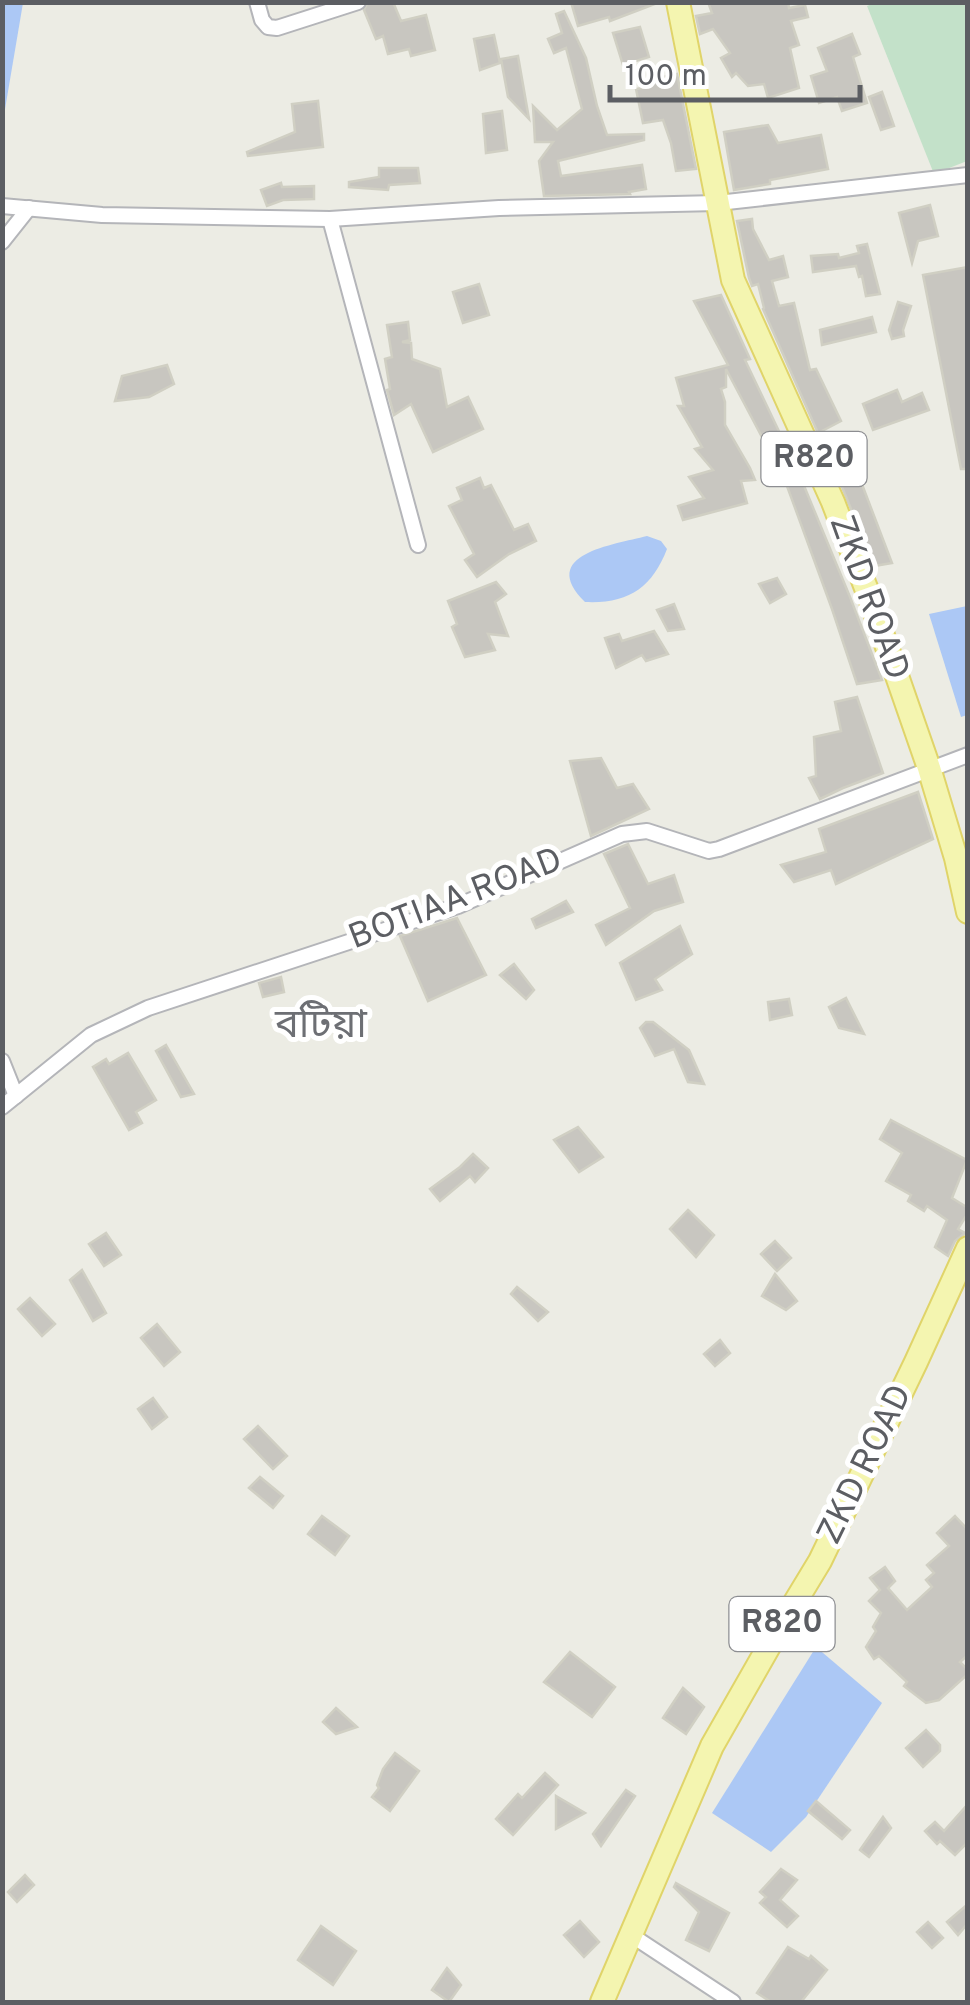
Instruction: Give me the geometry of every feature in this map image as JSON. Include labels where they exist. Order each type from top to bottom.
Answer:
[{"type":"main road","name":"ZKD ROAD","points":[[678,2],[732,280],[833,502],[871,600],[929,768],[968,912]]},
{"type":"main road","name":"ZKD ROAD","points":[[602,2002],[712,1746],[820,1561],[968,1248]]},
{"type":"street","points":[[257,2],[262,20],[268,27],[277,28],[358,2]]},
{"type":"street","points":[[6,206],[102,215],[330,219],[499,208],[718,203],[968,175]]},
{"type":"street","points":[[2,242],[29,208]]},
{"type":"street","points":[[330,219],[418,545]]},
{"type":"street","name":"BOTIAA ROAD","points":[[2,1107],[91,1036],[148,1008],[458,906],[622,834],[647,831],[709,850],[719,849],[968,755]]},
{"type":"street","points":[[2,1061],[16,1096]]},
{"type":"street","points":[[631,1935],[734,2002]]},
{"type":"green space","points":[[877,2],[967,3],[967,161],[934,174],[867,6]]},
{"type":"water","points":[[2,3],[23,3],[3,121]]},
{"type":"water","points":[[647,536],[661,541],[667,549],[646,583],[614,600],[585,602],[572,586],[570,573],[575,562],[600,548]]},
{"type":"water","points":[[967,606],[967,715],[961,717],[929,614]]},
{"type":"water","points":[[816,1647],[882,1703],[806,1817],[771,1852],[712,1813]]},
{"type":"building","points":[[368,2],[393,2],[401,21],[426,15],[435,50],[411,56],[409,49],[388,54],[383,36],[376,39],[364,10]]},
{"type":"building","points":[[571,2],[655,4],[610,21],[609,17],[578,26]]},
{"type":"building","points":[[708,2],[788,2],[789,8],[805,5],[808,17],[791,21],[799,45],[790,48],[799,88],[768,98],[764,84],[748,86],[736,73],[732,77],[721,58],[730,53],[713,29],[700,34],[696,16],[712,13]]},
{"type":"building","points":[[564,11],[586,58],[607,135],[644,134],[644,140],[558,161],[561,176],[642,165],[646,189],[630,194],[544,196],[539,161],[553,142],[535,142],[533,106],[557,130],[582,109],[566,48],[554,53],[548,39],[562,33],[556,14]]},
{"type":"building","points":[[640,27],[649,57],[623,65],[613,33]]},
{"type":"building","points":[[852,34],[860,54],[853,57],[867,103],[842,111],[837,97],[819,103],[811,76],[827,71],[818,48]]},
{"type":"building","points":[[494,35],[500,63],[480,70],[474,39]]},
{"type":"building","points":[[518,56],[529,119],[508,97],[501,59]]},
{"type":"building","points":[[677,74],[696,169],[676,171],[663,120],[643,123],[636,89],[648,87],[649,80]]},
{"type":"building","points":[[882,92],[894,126],[881,130],[869,97]]},
{"type":"building","points":[[318,101],[323,147],[248,156],[247,152],[295,132],[292,104]]},
{"type":"building","points":[[502,111],[507,150],[486,153],[483,114]]},
{"type":"building","points":[[768,125],[778,143],[821,135],[828,169],[734,190],[724,132]]},
{"type":"building","points":[[379,168],[418,168],[420,183],[389,185],[388,190],[349,187],[349,182],[379,177]]},
{"type":"building","points":[[281,183],[282,187],[314,186],[314,199],[283,200],[267,206],[261,190]]},
{"type":"building","points":[[930,205],[938,236],[918,241],[912,263],[899,213]]},
{"type":"building","points":[[752,219],[769,260],[783,256],[788,277],[772,281],[779,306],[794,303],[810,370],[816,369],[841,421],[818,433],[763,309],[758,284],[752,286],[749,278],[737,221]]},
{"type":"building","points":[[867,244],[880,294],[866,296],[856,266],[813,272],[811,256],[838,254],[839,258],[859,253],[857,246]]},
{"type":"building","points":[[968,267],[968,469],[961,469],[923,275]]},
{"type":"building","points":[[479,284],[489,315],[463,323],[453,292]]},
{"type":"building","points":[[721,295],[785,450],[772,456],[726,369],[726,387],[721,389],[725,425],[755,480],[741,481],[747,503],[683,520],[678,506],[704,498],[689,477],[713,470],[695,449],[702,447],[678,406],[684,406],[676,378],[728,365],[694,301]]},
{"type":"building","points":[[898,302],[911,306],[904,336],[892,339],[889,330]]},
{"type":"building","points":[[872,317],[876,332],[822,345],[820,330]]},
{"type":"building","points":[[408,322],[410,340],[402,342],[411,343],[412,359],[440,369],[447,407],[468,397],[483,429],[433,452],[411,404],[394,415],[387,390],[390,389],[385,359],[392,357],[387,325]]},
{"type":"building","points":[[167,365],[174,384],[149,397],[115,401],[122,376]]},
{"type":"building","points":[[897,390],[902,402],[922,393],[929,410],[873,430],[863,404]]},
{"type":"building","points":[[847,445],[892,563],[874,566],[828,452]]},
{"type":"building","points":[[795,464],[882,680],[857,684],[779,470]]},
{"type":"building","points":[[480,478],[484,488],[491,485],[514,530],[528,524],[536,541],[477,577],[465,560],[474,554],[449,506],[462,500],[457,488]]},
{"type":"building","points":[[777,578],[786,594],[770,603],[759,584]]},
{"type":"building","points":[[496,582],[506,594],[495,602],[508,636],[488,634],[495,650],[465,657],[452,627],[457,624],[448,601]]},
{"type":"building","points":[[674,604],[684,629],[668,631],[657,610]]},
{"type":"building","points":[[654,631],[668,654],[646,661],[642,655],[616,668],[605,638],[619,634],[622,641]]},
{"type":"building","points":[[857,697],[883,773],[820,799],[809,778],[816,776],[814,737],[841,731],[835,702]]},
{"type":"building","points":[[601,758],[617,788],[633,784],[649,809],[591,836],[570,761]]},
{"type":"building","points":[[918,792],[933,839],[836,884],[831,870],[794,882],[781,865],[826,852],[819,829]]},
{"type":"building","points":[[628,844],[648,884],[674,875],[683,902],[654,911],[606,945],[596,925],[630,908],[604,854]]},
{"type":"building","points":[[566,901],[573,912],[536,928],[532,919]]},
{"type":"building","points":[[457,918],[486,975],[428,1001],[400,936]]},
{"type":"building","points":[[680,926],[692,954],[655,979],[662,990],[636,1000],[620,963]]},
{"type":"building","points":[[514,964],[534,990],[526,999],[500,975]]},
{"type":"building","points":[[281,977],[284,992],[263,997],[259,983]]},
{"type":"building","points":[[846,998],[864,1034],[839,1028],[829,1007]]},
{"type":"building","points":[[789,999],[792,1015],[770,1020],[768,1002]]},
{"type":"building","points":[[653,1022],[689,1050],[704,1084],[688,1082],[674,1049],[655,1056],[640,1028]]},
{"type":"building","points":[[166,1045],[194,1094],[181,1097],[156,1051]]},
{"type":"building","points":[[128,1053],[156,1100],[136,1112],[142,1123],[129,1130],[93,1067],[106,1059],[109,1064]]},
{"type":"building","points":[[891,1120],[967,1160],[952,1198],[968,1208],[958,1229],[965,1233],[955,1241],[948,1256],[935,1247],[947,1220],[927,1206],[924,1211],[908,1201],[911,1195],[886,1181],[902,1153],[880,1139]]},
{"type":"building","points":[[578,1127],[603,1157],[579,1172],[554,1140]]},
{"type":"building","points":[[473,1154],[488,1168],[475,1182],[470,1176],[440,1201],[430,1189]]},
{"type":"building","points":[[688,1210],[714,1235],[696,1257],[670,1229]]},
{"type":"building","points":[[106,1233],[121,1255],[104,1266],[89,1244]]},
{"type":"building","points":[[775,1241],[791,1258],[777,1271],[761,1254]]},
{"type":"building","points":[[82,1270],[106,1313],[93,1321],[70,1280]]},
{"type":"building","points":[[775,1274],[797,1301],[786,1310],[762,1296]]},
{"type":"building","points":[[517,1287],[548,1312],[538,1321],[511,1294]]},
{"type":"building","points":[[30,1298],[55,1324],[42,1336],[18,1309]]},
{"type":"building","points":[[157,1324],[180,1352],[164,1366],[141,1338]]},
{"type":"building","points":[[720,1340],[730,1353],[715,1366],[704,1354]]},
{"type":"building","points":[[153,1398],[167,1417],[152,1429],[138,1409]]},
{"type":"building","points":[[258,1426],[287,1456],[273,1469],[244,1439]]},
{"type":"building","points":[[260,1477],[283,1496],[273,1508],[249,1488]]},
{"type":"building","points":[[322,1516],[349,1536],[335,1555],[308,1534]]},
{"type":"building","points":[[955,1516],[968,1530],[968,1655],[960,1662],[968,1674],[939,1700],[926,1703],[904,1686],[907,1682],[879,1656],[874,1659],[866,1647],[881,1613],[869,1601],[880,1590],[870,1578],[885,1567],[895,1581],[888,1588],[907,1610],[932,1587],[926,1580],[934,1573],[927,1565],[949,1546],[937,1533]]},
{"type":"building","points":[[570,1652],[615,1687],[592,1717],[544,1682]]},
{"type":"building","points":[[683,1688],[704,1707],[686,1734],[663,1718]]},
{"type":"building","points":[[336,1708],[357,1727],[336,1734],[323,1722]]},
{"type":"building","points":[[926,1730],[940,1745],[940,1751],[923,1767],[906,1748]]},
{"type":"building","points":[[395,1753],[419,1771],[390,1811],[372,1797],[379,1788],[383,1769]]},
{"type":"building","points":[[545,1773],[558,1785],[513,1835],[496,1819],[518,1794],[522,1798]]},
{"type":"building","points":[[626,1790],[635,1796],[601,1846],[593,1834]]},
{"type":"building","points":[[556,1796],[585,1813],[556,1829]]},
{"type":"building","points":[[816,1801],[850,1830],[842,1839],[808,1811]]},
{"type":"building","points":[[968,1804],[968,1842],[955,1855],[925,1831],[935,1822],[944,1831]]},
{"type":"building","points":[[883,1817],[891,1828],[869,1857],[860,1850]]},
{"type":"building","points":[[781,1869],[797,1880],[780,1900],[798,1916],[787,1927],[760,1903],[766,1897],[760,1892]]},
{"type":"building","points":[[25,1875],[34,1885],[17,1902],[8,1892]]},
{"type":"building","points":[[676,1883],[729,1913],[709,1951],[686,1940],[699,1912],[674,1887]]},
{"type":"building","points":[[968,1904],[968,1923],[958,1935],[947,1922]]},
{"type":"building","points":[[580,1921],[599,1942],[584,1957],[564,1935]]},
{"type":"building","points":[[928,1922],[943,1938],[932,1948],[917,1932]]},
{"type":"building","points":[[321,1926],[356,1951],[333,1985],[298,1960]]},
{"type":"building","points":[[788,1947],[809,1959],[811,1956],[827,1970],[801,2002],[771,2002],[757,1993]]},
{"type":"building","points":[[447,1968],[461,1985],[449,2002],[432,1990]]},
{"type":"district","name":"বটিয়া","points":[[321,1027]]}]
